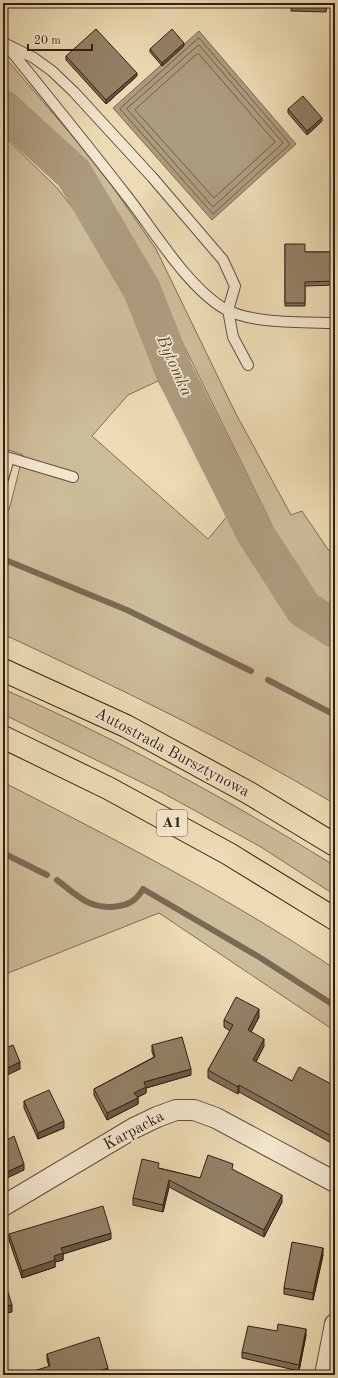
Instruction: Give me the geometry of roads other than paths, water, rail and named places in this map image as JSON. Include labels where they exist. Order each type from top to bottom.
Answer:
[{"type":"highway","name":"Autostrada Bursztynowa","points":[[3,670],[126,726],[249,793],[335,845]]},
{"type":"highway","name":"A1","points":[[3,738],[108,788],[223,850],[335,919]]},
{"type":"street","name":"Karpacka","points":[[3,1206],[134,1128],[157,1116],[176,1110],[194,1110],[216,1118],[335,1182]]},
{"type":"street","points":[[325,1375],[335,1324]]},
{"type":"lane","points":[[4,42],[126,195],[180,266],[202,291],[228,310],[246,316],[278,321],[335,323]]},
{"type":"lane","points":[[4,42],[34,58],[52,71],[74,92],[152,177],[223,260],[235,286],[228,310],[234,337],[248,365]]},
{"type":"lane","points":[[3,479],[6,457],[73,477]]},
{"type":"water","points":[[199,31],[296,144],[212,220],[113,108]]},
{"type":"waterway","name":"Bytomka","points":[[3,109],[74,174],[142,290],[174,371],[255,533],[304,609],[335,629]]},
{"type":"waterway","points":[[3,559],[127,610],[251,671]]},
{"type":"waterway","points":[[268,680],[335,715]]},
{"type":"waterway","points":[[3,853],[47,875]]},
{"type":"waterway","points":[[57,880],[85,901],[92,904],[109,907],[127,904],[136,898],[143,889],[259,957],[335,1006]]}]
